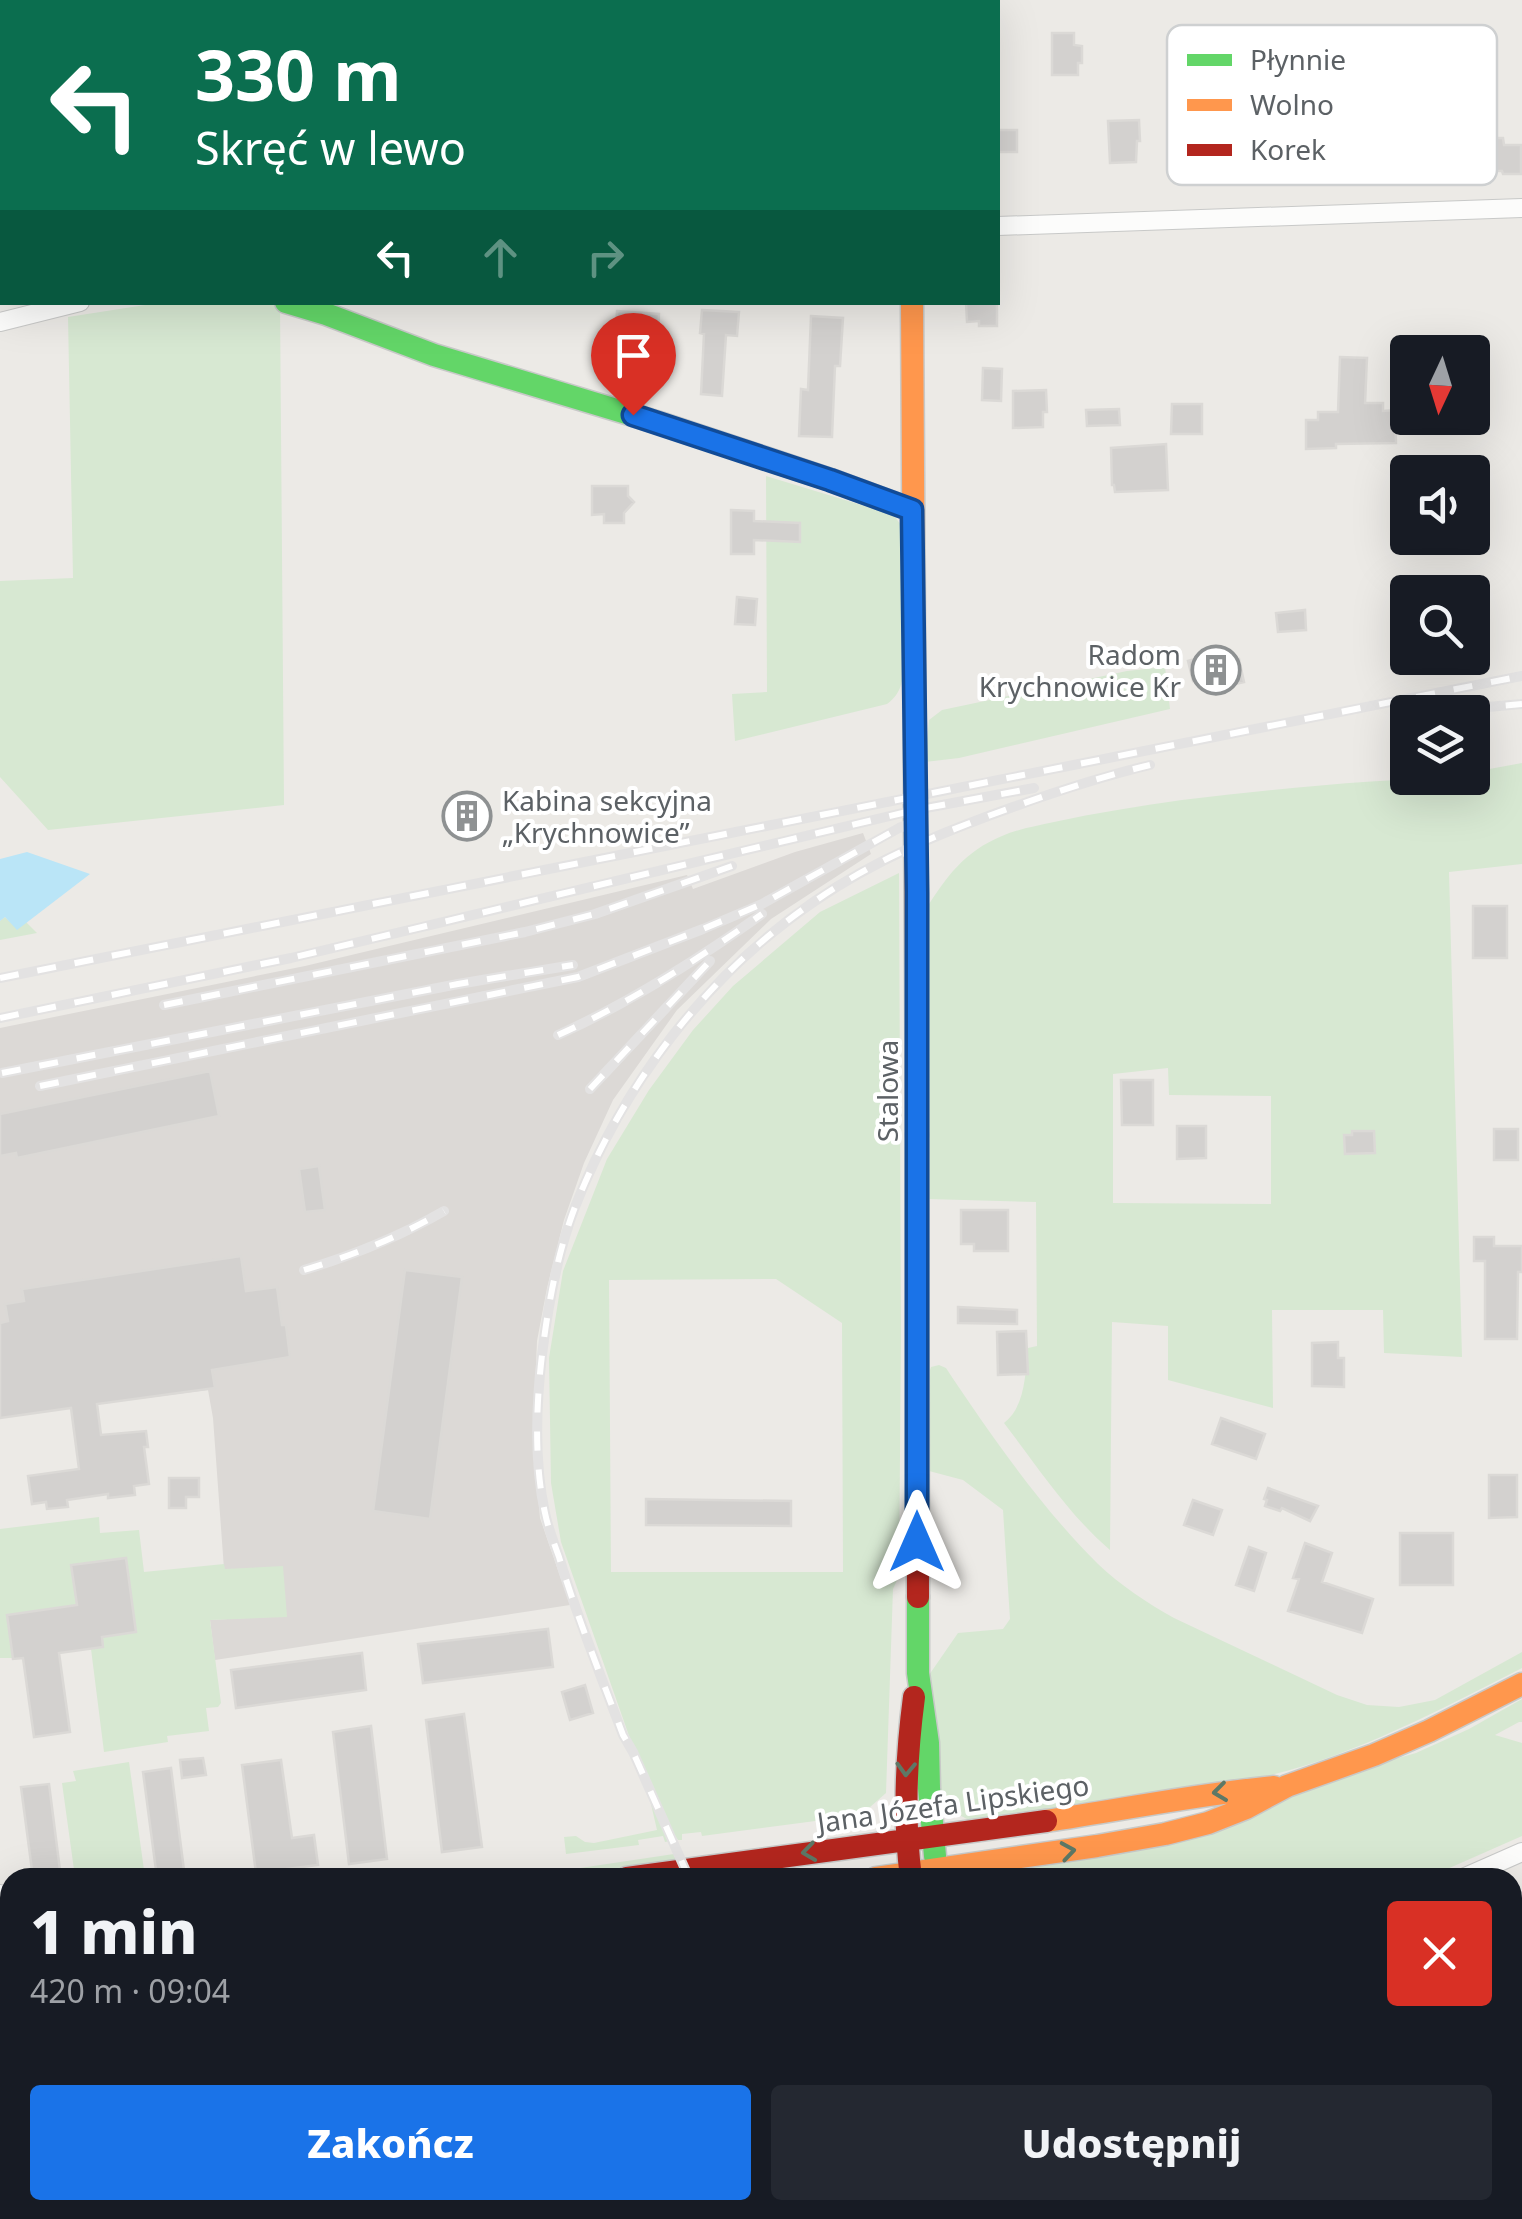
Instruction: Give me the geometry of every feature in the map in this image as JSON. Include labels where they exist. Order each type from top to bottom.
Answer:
[{"type":"street","points":[[1000,226],[1522,208]]},
{"type":"street","points":[[0,322],[68,305]]},
{"type":"street","points":[[296,305],[434,355],[666,425],[912,510]]},
{"type":"street","name":"Stalowa","points":[[912,305],[918,1672],[928,1743],[937,1868]]},
{"type":"street","name":"Stalowa","points":[[910,1868],[906,1840],[907,1747],[918,1672]]},
{"type":"street","name":"Jana Józefa Lipskiego","points":[[967,1868],[1188,1829],[1246,1808],[1287,1786],[1374,1755],[1522,1684]]},
{"type":"street","name":"Jana Józefa Lipskiego","points":[[700,1868],[1126,1809],[1216,1792],[1287,1786]]},
{"type":"street","points":[[1486,1868],[1522,1852]]},
{"type":"shaded area","points":[[863,833],[871,854],[771,919],[677,1010],[613,1100],[584,1163],[564,1220],[537,1341],[533,1435],[540,1518],[570,1605],[215,1660],[210,1620],[287,1616],[224,1569],[208,1390],[0,1417],[0,1028],[305,966],[687,875],[693,889],[795,852]]},
{"type":"green space","points":[[145,305],[280,305],[284,805],[48,830],[0,777],[0,581],[73,578],[68,317]]},
{"type":"green space","points":[[766,476],[881,511],[895,517],[901,525],[902,681],[887,704],[735,741],[732,694],[767,692]]},
{"type":"green space","points":[[1165,667],[1170,709],[959,758],[925,762],[929,720],[942,710],[1127,671]]},
{"type":"green space","points":[[1522,763],[1522,864],[1449,872],[1462,1357],[1384,1353],[1383,1310],[1272,1310],[1273,1408],[1168,1380],[1168,1326],[1112,1322],[1110,1550],[1067,1506],[1004,1423],[1017,1408],[1028,1348],[1037,1346],[1036,1202],[928,1199],[926,909],[967,857],[989,842],[1027,828],[1182,800],[1390,781],[1390,795],[1490,795],[1490,769]],"holes":[[[1168,1068],[1169,1095],[1271,1096],[1271,1204],[1113,1203],[1113,1074]]]},
{"type":"green space","points":[[899,873],[899,1576],[893,1589],[886,1793],[861,1815],[702,1836],[701,1832],[682,1834],[682,1840],[672,1831],[667,1833],[670,1841],[665,1842],[663,1836],[638,1840],[639,1845],[566,1854],[564,1837],[576,1836],[594,1843],[657,1830],[647,1787],[561,1542],[551,1483],[549,1358],[563,1271],[607,1159],[649,1090],[693,1030],[733,986],[820,912]],"holes":[[[776,1279],[842,1323],[843,1572],[611,1572],[609,1280]]]},
{"type":"green space","points":[[5,917],[17,929],[26,922],[37,933],[0,940],[0,921]]},
{"type":"green space","points":[[931,1367],[946,1368],[1018,1470],[1077,1543],[1115,1579],[1174,1618],[1337,1695],[1367,1705],[1399,1707],[1435,1700],[1522,1652],[1522,1668],[1363,1744],[1263,1777],[972,1821],[961,1816],[939,1792],[929,1675],[958,1633],[1003,1629],[1010,1619],[1003,1510],[963,1480],[929,1471],[929,1373]]},
{"type":"green space","points":[[99,1517],[100,1533],[139,1530],[144,1572],[224,1564],[225,1569],[283,1566],[287,1617],[210,1620],[221,1703],[206,1708],[209,1731],[167,1736],[168,1742],[104,1752],[91,1649],[0,1658],[0,1529]]},
{"type":"green space","points":[[1522,1699],[1522,1722],[1495,1735],[1522,1743],[1522,1836],[1449,1868],[1006,1868],[1416,1753]]},
{"type":"green space","points":[[129,1762],[144,1868],[74,1868],[62,1783],[76,1781],[73,1771]]},
{"type":"green space","points":[[674,1854],[677,1863],[640,1868],[580,1868]]},
{"type":"water","points":[[27,852],[90,874],[17,930],[5,917],[0,921],[0,859]]},
{"type":"building","points":[[1052,33],[1074,33],[1074,45],[1082,46],[1078,75],[1052,75]]},
{"type":"building","points":[[1139,120],[1136,162],[1110,163],[1108,121]]},
{"type":"building","points":[[1000,130],[1017,130],[1017,152],[1000,152]]},
{"type":"building","points":[[1497,138],[1503,138],[1504,145],[1521,145],[1521,174],[1497,171]]},
{"type":"building","points":[[966,305],[997,305],[997,326],[967,322]]},
{"type":"building","points":[[702,310],[739,312],[737,336],[726,335],[722,396],[701,394]]},
{"type":"building","points":[[617,311],[659,314],[658,337],[649,336],[649,345],[615,339]]},
{"type":"building","points":[[811,316],[843,318],[840,366],[835,366],[832,437],[799,436],[801,389],[808,390]]},
{"type":"building","points":[[1340,357],[1367,358],[1365,403],[1383,403],[1383,411],[1390,410],[1390,435],[1396,435],[1396,443],[1306,449],[1306,420],[1318,420],[1318,412],[1338,412]]},
{"type":"building","points":[[983,368],[1002,369],[1001,401],[982,400]]},
{"type":"building","points":[[1046,390],[1043,427],[1013,428],[1013,391]]},
{"type":"building","points":[[1172,404],[1202,404],[1202,434],[1171,434]]},
{"type":"building","points":[[1119,409],[1120,425],[1087,426],[1086,410]]},
{"type":"building","points":[[1166,444],[1168,490],[1115,492],[1111,448]]},
{"type":"building","points":[[592,486],[628,486],[628,496],[634,502],[624,513],[624,523],[604,523],[604,514],[592,515]]},
{"type":"building","points":[[731,510],[754,511],[754,521],[800,523],[800,542],[754,540],[754,554],[731,554]]},
{"type":"building","points":[[737,597],[757,599],[755,625],[735,624]]},
{"type":"building","points":[[1305,610],[1306,630],[1278,632],[1276,613]]},
{"type":"building","name":"Radom Krychnowice Kr","points":[[1210,655],[1213,665],[1239,659],[1244,682],[1218,688],[1215,676],[1193,681],[1188,661]]},
{"type":"building","name":"Kabina sekcyjna „Krychnowice”","points":[[474,807],[478,826],[462,829],[458,810]]},
{"type":"building","points":[[1473,906],[1507,906],[1507,958],[1473,958]]},
{"type":"building","points":[[210,1071],[219,1116],[17,1158],[16,1153],[0,1156],[0,1114]]},
{"type":"building","points":[[1121,1080],[1153,1080],[1153,1125],[1122,1125]]},
{"type":"building","points":[[1177,1126],[1206,1126],[1206,1158],[1177,1159]]},
{"type":"building","points":[[1494,1129],[1518,1129],[1518,1160],[1494,1160]]},
{"type":"building","points":[[1352,1131],[1374,1131],[1375,1153],[1345,1154],[1344,1135],[1352,1135]]},
{"type":"building","points":[[319,1166],[325,1210],[305,1212],[299,1169]]},
{"type":"building","points":[[961,1210],[1008,1210],[1008,1251],[974,1251],[974,1244],[961,1244]]},
{"type":"building","points":[[1474,1237],[1494,1237],[1494,1246],[1522,1246],[1517,1339],[1485,1339],[1485,1261],[1474,1261]]},
{"type":"building","points":[[241,1256],[246,1291],[277,1287],[290,1357],[212,1370],[215,1388],[97,1404],[101,1435],[146,1431],[149,1484],[134,1486],[135,1495],[67,1500],[68,1507],[47,1509],[46,1502],[32,1504],[28,1476],[79,1469],[71,1408],[0,1418],[0,1323],[8,1321],[5,1304],[24,1301],[22,1289]]},
{"type":"building","points":[[405,1270],[462,1277],[430,1519],[373,1511]]},
{"type":"building","points":[[958,1307],[1017,1310],[1017,1324],[958,1323]]},
{"type":"building","points":[[1026,1331],[1028,1374],[998,1375],[997,1332]]},
{"type":"building","points":[[1338,1342],[1338,1358],[1344,1358],[1344,1387],[1312,1386],[1312,1343]]},
{"type":"building","points":[[1221,1418],[1265,1434],[1256,1459],[1212,1444]]},
{"type":"building","points":[[1489,1475],[1517,1475],[1517,1517],[1489,1518]]},
{"type":"building","points":[[169,1478],[199,1478],[199,1497],[186,1497],[186,1508],[169,1508]]},
{"type":"building","points":[[1268,1488],[1318,1506],[1310,1521],[1282,1508],[1280,1511],[1265,1506]]},
{"type":"building","points":[[646,1499],[791,1501],[791,1526],[646,1525]]},
{"type":"building","points":[[1193,1500],[1222,1510],[1213,1535],[1184,1525]]},
{"type":"building","points":[[1400,1533],[1453,1533],[1453,1585],[1400,1585]]},
{"type":"building","points":[[1305,1543],[1332,1553],[1322,1582],[1373,1599],[1362,1633],[1288,1611],[1299,1579],[1293,1578]]},
{"type":"building","points":[[1249,1547],[1266,1553],[1254,1591],[1236,1585]]},
{"type":"building","points":[[126,1558],[136,1632],[102,1637],[103,1647],[59,1653],[70,1732],[34,1737],[23,1658],[13,1659],[7,1615],[77,1605],[71,1565]]},
{"type":"building","points":[[548,1629],[553,1667],[423,1683],[418,1644]]},
{"type":"building","points":[[362,1653],[366,1690],[236,1708],[231,1670]]},
{"type":"building","points":[[585,1685],[593,1713],[570,1720],[562,1692]]},
{"type":"building","points":[[464,1714],[482,1847],[442,1852],[426,1720]]},
{"type":"building","points":[[371,1726],[387,1859],[349,1864],[333,1732]]},
{"type":"building","points":[[203,1758],[206,1775],[182,1778],[180,1760]]},
{"type":"building","points":[[281,1760],[292,1838],[314,1835],[318,1865],[255,1868],[242,1765]]},
{"type":"building","points":[[171,1768],[184,1868],[156,1868],[143,1772]]},
{"type":"building","points":[[49,1784],[60,1868],[32,1868],[21,1787]]},
{"type":"railway","points":[[0,978],[1522,676]]},
{"type":"railway","points":[[1490,707],[1522,704]]},
{"type":"railway","points":[[685,1868],[623,1735],[574,1602],[541,1494],[537,1434],[542,1355],[554,1280],[575,1207],[617,1118],[672,1036],[704,998],[776,930],[838,886],[911,848],[1030,801],[1150,765]]},
{"type":"railway","points":[[0,1018],[291,958],[915,810],[1034,788]]},
{"type":"railway","points":[[40,1086],[578,977],[762,904],[922,819]]},
{"type":"railway","points":[[164,1005],[525,932],[595,914],[732,866]]},
{"type":"railway","points":[[558,1035],[663,979],[762,914]]},
{"type":"railway","points":[[590,1089],[710,961]]},
{"type":"railway","points":[[2,1073],[573,965]]},
{"type":"railway","points":[[304,1270],[376,1245],[444,1211]]},
{"type":"traffic: fast","points":[[296,305],[434,355],[666,425],[912,510]]},
{"type":"traffic: fast","points":[[918,1597],[918,1673],[928,1743],[935,1856]]},
{"type":"traffic: slow","points":[[912,305],[917,1135]]},
{"type":"traffic: slow","points":[[945,1868],[1097,1846],[1208,1823],[1287,1786],[1429,1731],[1522,1684]]},
{"type":"traffic: slow","points":[[1046,1821],[1274,1787]]},
{"type":"traffic: jam","points":[[917,1135],[918,1597]]},
{"type":"traffic: jam","points":[[910,1868],[906,1788],[914,1697]]},
{"type":"traffic: jam","points":[[701,1868],[1046,1821]]},
{"type":"place","name":"Radom Krychnowice Kr","points":[[1216,670]]},
{"type":"place","name":"Kabina sekcyjna „Krychnowice”","points":[[467,816]]},
{"type":"route","points":[[633,415],[912,510],[917,892],[917,1542]]}]
